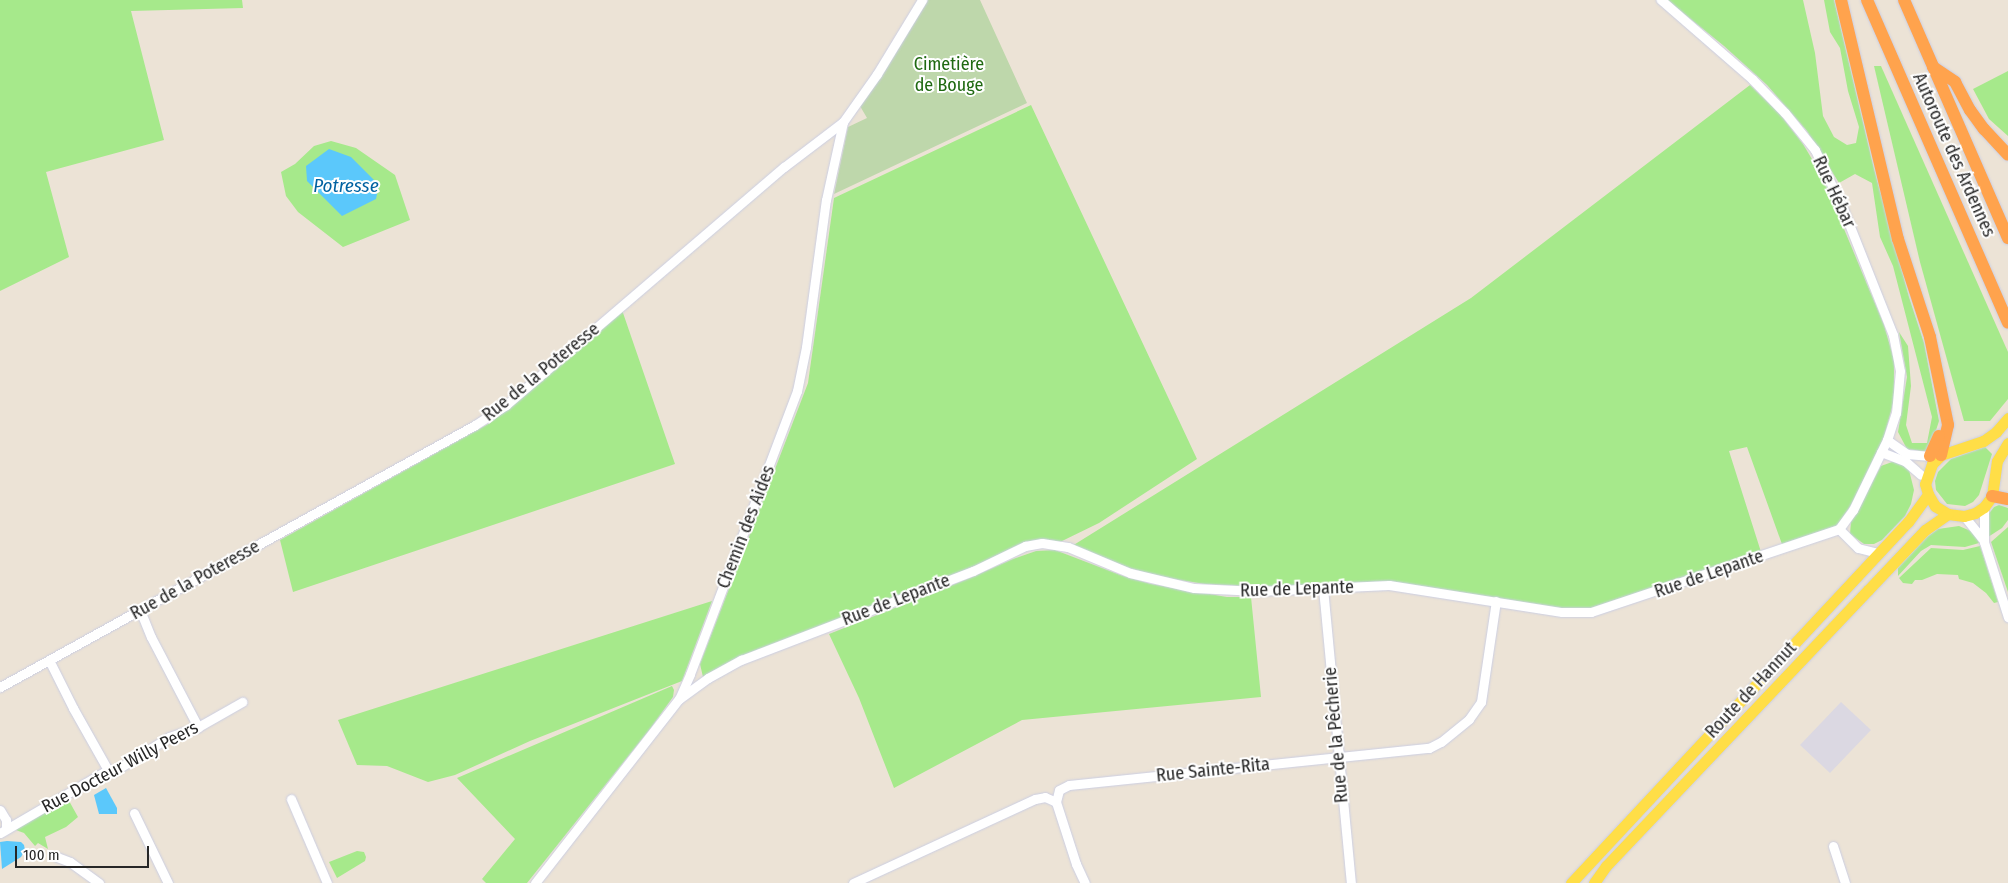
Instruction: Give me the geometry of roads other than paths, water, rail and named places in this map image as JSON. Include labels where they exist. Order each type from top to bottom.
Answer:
[{"type":"highway","points":[[1841,0],[1898,239],[1930,337],[1939,389],[1941,431],[1935,456]]},
{"type":"highway","name":"Autoroute des Ardennes","points":[[1867,0],[2008,323]]},
{"type":"highway","name":"Autoroute des Ardennes","points":[[1904,0],[2008,238]]},
{"type":"highway","points":[[1932,66],[1955,82],[1970,110],[1984,130],[2008,155]]},
{"type":"highway","points":[[1988,502],[2008,499]]},
{"type":"main road","points":[[1916,512],[1921,475],[1935,456],[1982,441],[2005,421]]},
{"type":"main road","points":[[1935,456],[1927,473],[1925,484],[1928,494],[1935,506],[1948,514],[1964,516],[1975,513],[1988,502],[1997,461],[2008,443]]},
{"type":"main road","name":"Route de Hannut","points":[[1571,883],[1916,512],[1928,494]]},
{"type":"main road","name":"Route de Hannut","points":[[1594,883],[1606,866],[1854,604],[1925,530],[1948,514]]},
{"type":"street","name":"Rue de la Poteresse","points":[[0,686],[475,426],[506,405],[784,167],[843,122],[877,74],[922,0]]},
{"type":"street","name":"Rue Hébar","points":[[1662,0],[1752,79],[1785,113],[1815,150],[1844,211],[1893,335],[1899,363],[1899,386],[1896,413],[1887,440]]},
{"type":"street","name":"Chemin des Aides","points":[[536,883],[679,699],[797,392],[806,347],[826,200],[843,122]]},
{"type":"street","points":[[1878,553],[1858,548],[1839,529],[1853,510],[1887,440],[1907,454],[1935,456]]},
{"type":"street","points":[[1881,452],[1905,461],[1921,475]]},
{"type":"street","points":[[1984,542],[1988,502]]},
{"type":"street","points":[[1964,516],[1984,542],[2008,617]]},
{"type":"street","name":"Rue de Lepante","points":[[679,699],[708,678],[741,660],[973,571],[1025,546],[1042,543],[1058,544],[1130,573],[1194,588],[1258,591],[1389,585],[1496,600],[1562,612],[1591,612],[1839,529]]},
{"type":"street","name":"Rue de la Pêcherie","points":[[1323,588],[1350,883]]},
{"type":"street","name":"Rue Sainte-Rita","points":[[1056,802],[1059,790],[1069,785],[1429,748],[1441,742],[1469,719],[1481,702],[1496,600]]},
{"type":"street","points":[[140,610],[151,637],[198,727]]},
{"type":"street","points":[[49,660],[72,708],[108,770]]},
{"type":"street","name":"Rue Docteur Willy Peers","points":[[3,831],[108,770],[113,772],[169,737],[198,727],[242,702]]},
{"type":"street","points":[[853,883],[1035,799],[1045,797],[1056,802],[1076,864],[1085,883]]},
{"type":"street","points":[[291,799],[327,883]]},
{"type":"street","points":[[0,810],[6,820],[3,831]]},
{"type":"street","points":[[134,814],[168,883]]},
{"type":"street","points":[[1834,846],[1844,883]]},
{"type":"street","points":[[57,858],[70,862],[99,883]]},
{"type":"water","name":"Potresse","points":[[329,149],[351,157],[379,185],[376,199],[342,216],[307,181],[306,166]]},
{"type":"water","points":[[106,788],[117,808],[117,814],[99,814],[94,795]]},
{"type":"water","points":[[0,842],[21,842],[25,850],[21,857],[2,869]]},
{"type":"park label","name":"Cimetière de Bouge","points":[[949,75]]}]
